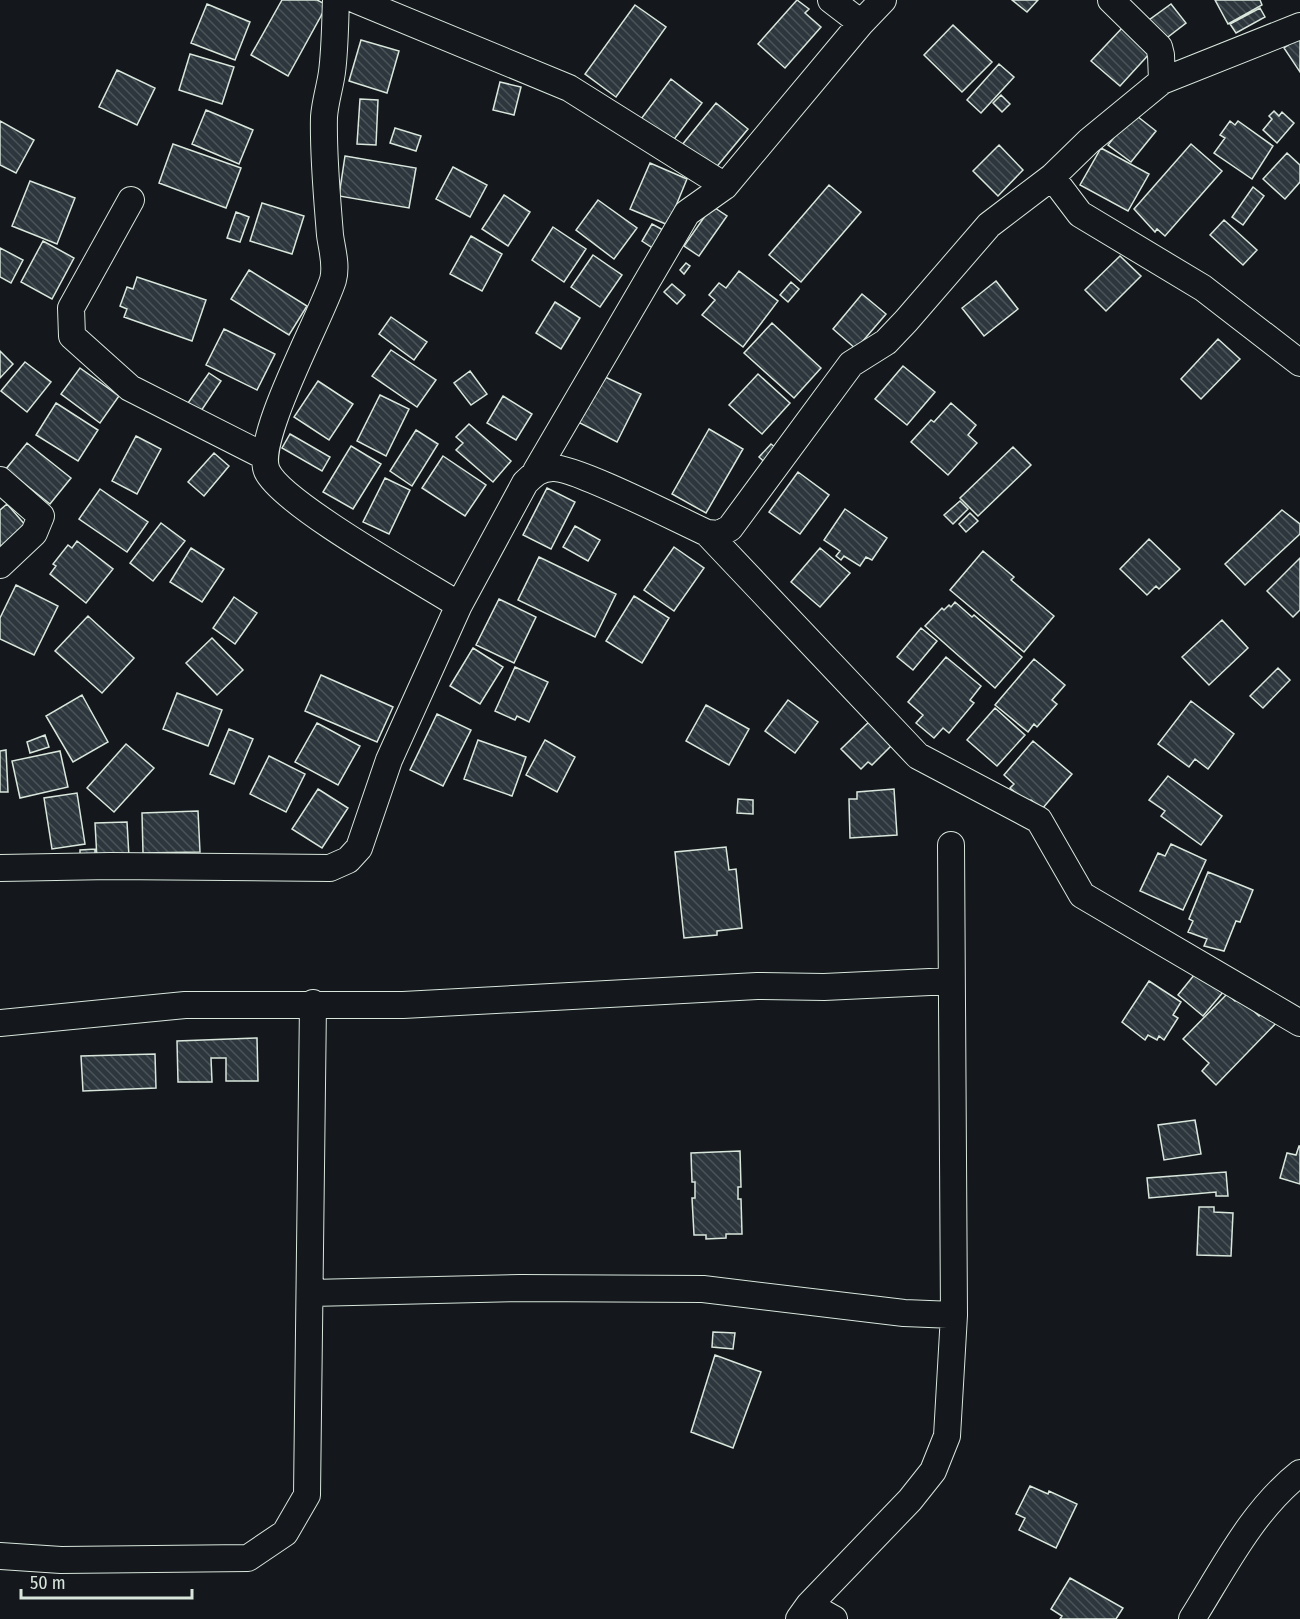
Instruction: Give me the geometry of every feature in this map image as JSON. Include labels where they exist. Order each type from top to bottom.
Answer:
[{"type":"street","points":[[336,0],[332,71],[324,116],[329,217],[334,260],[333,279],[297,359],[264,456],[266,468],[272,480],[308,511],[459,605]]},
{"type":"street","points":[[356,0],[569,88],[725,186]]},
{"type":"street","points":[[831,0],[861,23]]},
{"type":"street","points":[[0,868],[111,866],[319,869],[330,868],[348,860],[358,848],[389,760],[459,605],[525,483],[536,471],[687,213],[725,186],[861,23],[883,0]]},
{"type":"street","points":[[1111,0],[1158,47],[1161,55],[1162,81]]},
{"type":"street","points":[[536,471],[555,467],[589,479],[707,533],[719,534],[730,528],[851,364],[886,342],[989,225],[1052,177],[1089,141],[1162,81],[1300,26]]},
{"type":"street","points":[[1052,177],[1080,214],[1203,288],[1300,363]]},
{"type":"street","points":[[131,200],[71,308],[72,336],[130,388],[264,456]]},
{"type":"street","points":[[0,480],[41,516],[34,533],[0,565]]},
{"type":"street","points":[[707,533],[918,756],[1039,820],[1082,895],[1300,1023]]},
{"type":"street","points":[[804,1612],[910,1500],[933,1471],[947,1436],[954,1315],[951,845]]},
{"type":"street","points":[[0,1023],[185,1005],[313,1003],[403,1005],[757,986],[824,987],[951,981]]},
{"type":"street","points":[[0,1556],[62,1560],[249,1558],[285,1533],[307,1495],[313,1003]]},
{"type":"street","points":[[311,1293],[520,1288],[703,1288],[904,1313],[954,1315]]},
{"type":"street","points":[[1192,1619],[1248,1527],[1284,1486],[1300,1473]]},
{"type":"street","points":[[804,1612],[834,1619]]},
{"type":"building","points":[[282,0],[317,0],[327,5],[288,76],[251,55]]},
{"type":"building","points":[[797,0],[809,9],[805,13],[821,27],[785,68],[758,44]]},
{"type":"building","points":[[1012,0],[1038,0],[1027,12]]},
{"type":"building","points":[[1215,0],[1260,0],[1262,5],[1228,24]]},
{"type":"building","points":[[207,4],[250,22],[235,60],[191,43]]},
{"type":"building","points":[[1171,4],[1186,23],[1164,40],[1149,20]]},
{"type":"building","points":[[635,5],[666,27],[616,97],[585,74]]},
{"type":"building","points":[[1260,8],[1265,17],[1236,33],[1230,24]]},
{"type":"building","points":[[953,25],[992,62],[962,92],[924,55]]},
{"type":"building","points":[[1123,27],[1151,52],[1120,86],[1091,61]]},
{"type":"building","points":[[1300,37],[1300,72],[1284,48]]},
{"type":"building","points":[[361,40],[399,51],[387,93],[349,81]]},
{"type":"building","points":[[190,54],[234,67],[222,104],[179,90]]},
{"type":"building","points":[[999,64],[1014,77],[981,113],[967,100]]},
{"type":"building","points":[[117,70],[155,88],[137,125],[99,107]]},
{"type":"building","points":[[671,79],[702,103],[672,142],[641,119]]},
{"type":"building","points":[[500,82],[521,87],[514,115],[493,110]]},
{"type":"building","points":[[1001,95],[1010,104],[1002,112],[993,103]]},
{"type":"building","points":[[360,99],[378,100],[376,145],[357,144]]},
{"type":"building","points":[[716,103],[748,129],[714,170],[682,145]]},
{"type":"building","points":[[206,110],[253,130],[239,164],[192,144]]},
{"type":"building","points":[[1274,111],[1279,116],[1282,112],[1294,123],[1277,143],[1263,130],[1272,119],[1269,116]]},
{"type":"building","points":[[1133,113],[1156,131],[1131,162],[1108,145]]},
{"type":"building","points":[[0,121],[34,140],[16,173],[0,165]]},
{"type":"building","points":[[1230,121],[1235,125],[1238,121],[1273,146],[1252,179],[1214,153],[1225,138],[1220,135]]},
{"type":"building","points":[[395,128],[421,136],[416,151],[390,143]]},
{"type":"building","points":[[173,144],[241,168],[226,208],[159,183]]},
{"type":"building","points":[[1191,144],[1222,171],[1165,236],[1157,229],[1155,232],[1134,209]]},
{"type":"building","points":[[999,145],[1023,170],[998,196],[973,171]]},
{"type":"building","points":[[1101,148],[1149,174],[1128,211],[1080,185]]},
{"type":"building","points":[[1287,153],[1300,165],[1300,182],[1285,199],[1263,179]]},
{"type":"building","points":[[345,156],[416,168],[409,208],[339,196]]},
{"type":"building","points":[[650,163],[687,179],[668,225],[630,209]]},
{"type":"building","points":[[453,167],[487,185],[470,217],[436,199]]},
{"type":"building","points":[[30,181],[75,198],[57,244],[12,226]]},
{"type":"building","points":[[829,185],[861,212],[801,282],[769,255]]},
{"type":"building","points":[[1253,187],[1264,196],[1243,225],[1232,217]]},
{"type":"building","points":[[504,195],[530,212],[508,246],[482,229]]},
{"type":"building","points":[[598,200],[637,228],[614,259],[576,230]]},
{"type":"building","points":[[262,203],[304,216],[292,254],[250,241]]},
{"type":"building","points":[[712,206],[727,216],[699,256],[684,246]]},
{"type":"building","points":[[236,212],[249,217],[240,242],[227,238]]},
{"type":"building","points":[[1224,220],[1257,250],[1243,265],[1210,235]]},
{"type":"building","points":[[652,224],[665,231],[654,249],[642,241]]},
{"type":"building","points":[[553,227],[586,249],[564,282],[532,260]]},
{"type":"building","points":[[471,236],[502,254],[482,291],[450,274]]},
{"type":"building","points":[[43,241],[74,258],[52,299],[21,282]]},
{"type":"building","points":[[0,248],[23,260],[11,283],[0,277]]},
{"type":"building","points":[[593,255],[622,275],[600,307],[571,287]]},
{"type":"building","points":[[1120,256],[1141,276],[1106,311],[1085,290]]},
{"type":"building","points":[[686,263],[690,266],[684,274],[680,270]]},
{"type":"building","points":[[249,270],[307,306],[289,335],[231,299]]},
{"type":"building","points":[[739,271],[778,301],[743,347],[702,315],[715,300],[709,295],[719,283],[726,288]]},
{"type":"building","points":[[137,277],[206,300],[192,341],[124,317],[127,309],[120,306],[127,287],[133,289]]},
{"type":"building","points":[[996,281],[1018,309],[984,336],[962,308]]},
{"type":"building","points":[[791,282],[799,289],[788,302],[780,295]]},
{"type":"building","points":[[672,284],[685,295],[677,304],[664,292]]},
{"type":"building","points":[[862,294],[886,314],[856,349],[833,329]]},
{"type":"building","points":[[555,302],[580,318],[561,349],[536,333]]},
{"type":"building","points":[[391,317],[427,342],[414,360],[379,334]]},
{"type":"building","points":[[772,323],[821,368],[794,398],[744,353]]},
{"type":"building","points":[[224,329],[275,354],[257,390],[206,365]]},
{"type":"building","points":[[1218,339],[1240,359],[1201,399],[1181,379]]},
{"type":"building","points":[[391,350],[436,380],[417,407],[372,376]]},
{"type":"building","points":[[0,351],[13,364],[0,378]]},
{"type":"building","points":[[25,362],[51,382],[27,412],[1,391]]},
{"type":"building","points":[[903,366],[935,392],[907,425],[875,399]]},
{"type":"building","points":[[80,368],[119,396],[100,423],[61,394]]},
{"type":"building","points":[[470,371],[487,394],[471,405],[454,383]]},
{"type":"building","points":[[209,373],[221,381],[201,411],[188,403]]},
{"type":"building","points":[[758,374],[790,403],[762,434],[729,405]]},
{"type":"building","points":[[601,375],[641,394],[617,442],[578,422]]},
{"type":"building","points":[[318,381],[353,404],[329,440],[294,417]]},
{"type":"building","points":[[380,395],[409,409],[386,456],[357,441]]},
{"type":"building","points":[[503,396],[532,414],[516,440],[487,423]]},
{"type":"building","points":[[56,403],[98,430],[78,461],[36,435]]},
{"type":"building","points":[[951,403],[976,425],[968,435],[977,443],[948,475],[911,442]]},
{"type":"building","points":[[469,424],[511,461],[493,482],[456,450],[463,443],[456,437]]},
{"type":"building","points":[[709,429],[743,449],[706,513],[672,494]]},
{"type":"building","points":[[416,430],[438,444],[412,486],[390,471]]},
{"type":"building","points":[[290,434],[330,457],[322,471],[282,448]]},
{"type":"building","points":[[136,436],[161,449],[137,494],[112,481]]},
{"type":"building","points":[[27,443],[71,478],[50,504],[6,469]]},
{"type":"building","points":[[771,444],[781,452],[769,466],[759,457]]},
{"type":"building","points":[[351,446],[381,464],[353,509],[323,492]]},
{"type":"building","points":[[1013,447],[1031,465],[978,516],[960,498]]},
{"type":"building","points":[[214,453],[229,466],[204,496],[188,482]]},
{"type":"building","points":[[443,456],[486,485],[465,516],[422,488]]},
{"type":"building","points":[[798,472],[829,495],[800,534],[769,512]]},
{"type":"building","points":[[385,478],[410,490],[389,534],[363,522]]},
{"type":"building","points":[[547,488],[575,502],[551,549],[523,535]]},
{"type":"building","points":[[100,489],[148,522],[127,552],[79,519]]},
{"type":"building","points":[[960,501],[968,509],[953,524],[944,515]]},
{"type":"building","points":[[7,504],[27,527],[0,551],[0,510]]},
{"type":"building","points":[[845,509],[887,538],[872,560],[866,557],[860,566],[844,556],[841,560],[836,556],[840,551],[824,540]]},
{"type":"building","points":[[1282,510],[1300,524],[1300,534],[1245,585],[1225,564]]},
{"type":"building","points":[[970,513],[978,521],[966,532],[959,524]]},
{"type":"building","points":[[161,523],[185,541],[153,581],[130,563]]},
{"type":"building","points":[[575,526],[600,540],[588,561],[563,547]]},
{"type":"building","points":[[1149,539],[1180,569],[1159,589],[1156,586],[1147,595],[1120,569]]},
{"type":"building","points":[[77,541],[113,569],[86,603],[50,574],[56,566],[53,564],[68,545],[72,548]]},
{"type":"building","points":[[674,547],[704,568],[674,611],[644,590]]},
{"type":"building","points":[[191,548],[224,569],[202,602],[170,582]]},
{"type":"building","points":[[820,548],[850,573],[820,607],[791,582]]},
{"type":"building","points":[[983,551],[1014,577],[1011,580],[1054,616],[1024,652],[950,590]]},
{"type":"building","points":[[539,557],[616,594],[595,637],[518,600]]},
{"type":"building","points":[[1300,558],[1300,610],[1293,617],[1267,591]]},
{"type":"building","points":[[16,585],[58,606],[34,655],[0,639],[0,618]]},
{"type":"building","points":[[634,596],[669,618],[642,663],[606,641]]},
{"type":"building","points":[[234,597],[257,613],[235,644],[213,628]]},
{"type":"building","points":[[499,599],[536,617],[514,663],[476,645]]},
{"type":"building","points":[[955,602],[972,617],[974,615],[1022,657],[995,688],[925,626],[942,608],[944,610],[949,605],[951,607]]},
{"type":"building","points":[[88,616],[134,658],[102,693],[55,651]]},
{"type":"building","points":[[1222,620],[1248,648],[1209,685],[1182,657]]},
{"type":"building","points":[[921,628],[937,641],[913,670],[897,657]]},
{"type":"building","points":[[212,638],[243,670],[217,695],[186,663]]},
{"type":"building","points":[[473,648],[503,667],[480,704],[450,686]]},
{"type":"building","points":[[946,657],[981,686],[970,700],[974,703],[949,733],[943,728],[934,738],[916,723],[923,715],[908,702]]},
{"type":"building","points":[[1034,659],[1065,685],[1052,700],[1057,704],[1037,727],[1034,724],[1028,732],[995,705]]},
{"type":"building","points":[[515,667],[548,682],[529,722],[517,716],[515,720],[495,711]]},
{"type":"building","points":[[1278,668],[1290,680],[1263,708],[1250,696]]},
{"type":"building","points":[[321,675],[393,707],[377,742],[305,711]]},
{"type":"building","points":[[177,693],[222,710],[208,746],[163,729]]},
{"type":"building","points":[[82,695],[108,742],[73,762],[46,716]]},
{"type":"building","points":[[788,700],[818,722],[795,753],[765,731]]},
{"type":"building","points":[[1191,701],[1234,734],[1208,769],[1195,759],[1189,767],[1158,744]]},
{"type":"building","points":[[706,705],[749,729],[729,765],[686,741]]},
{"type":"building","points":[[995,708],[1025,735],[997,766],[967,740]]},
{"type":"building","points":[[437,714],[471,730],[443,786],[410,770]]},
{"type":"building","points":[[873,718],[897,740],[872,765],[868,762],[861,769],[841,749]]},
{"type":"building","points":[[317,723],[360,746],[338,785],[295,762]]},
{"type":"building","points":[[229,729],[253,739],[234,784],[210,774]]},
{"type":"building","points":[[45,735],[49,747],[30,753],[27,742]]},
{"type":"building","points":[[478,740],[526,757],[512,796],[464,779]]},
{"type":"building","points":[[545,740],[575,757],[557,792],[526,775]]},
{"type":"building","points":[[1033,741],[1072,774],[1042,809],[1031,800],[1028,803],[1010,788],[1014,784],[1004,775]]},
{"type":"building","points":[[126,744],[154,768],[114,812],[87,788]]},
{"type":"building","points":[[6,750],[8,792],[0,792],[0,751]]},
{"type":"building","points":[[60,751],[68,787],[20,798],[12,761]]},
{"type":"building","points":[[269,756],[305,774],[286,812],[250,794]]},
{"type":"building","points":[[1168,776],[1222,816],[1201,845],[1161,816],[1165,811],[1149,800]]},
{"type":"building","points":[[318,789],[348,808],[322,848],[292,829]]},
{"type":"building","points":[[894,789],[897,835],[850,838],[849,799],[857,799],[857,792]]},
{"type":"building","points":[[77,793],[85,844],[52,849],[44,798]]},
{"type":"building","points":[[738,799],[753,800],[753,814],[737,813]]},
{"type":"building","points":[[198,811],[200,852],[143,853],[142,813]]},
{"type":"building","points":[[127,822],[129,857],[97,859],[95,823]]},
{"type":"building","points":[[1171,844],[1206,860],[1183,910],[1140,891],[1158,853],[1165,856]]},
{"type":"building","points":[[726,847],[729,870],[736,869],[742,928],[717,931],[717,935],[684,938],[675,852]]},
{"type":"building","points":[[95,849],[95,861],[80,861],[80,850]]},
{"type":"building","points":[[1208,872],[1253,890],[1240,922],[1236,921],[1224,951],[1204,946],[1207,939],[1188,932],[1193,921],[1189,919]]},
{"type":"building","points":[[1199,969],[1224,991],[1203,1016],[1178,995]]},
{"type":"building","points":[[1149,981],[1181,1002],[1173,1015],[1178,1018],[1164,1040],[1159,1036],[1157,1040],[1148,1035],[1145,1040],[1122,1022]]},
{"type":"building","points":[[1227,994],[1235,1001],[1239,997],[1259,1016],[1267,1007],[1280,1019],[1216,1085],[1202,1071],[1209,1063],[1183,1039]]},
{"type":"building","points":[[257,1038],[258,1081],[226,1081],[226,1058],[211,1058],[212,1082],[178,1082],[177,1041]]},
{"type":"building","points":[[155,1054],[156,1088],[83,1091],[81,1056]]},
{"type":"building","points":[[1195,1120],[1201,1154],[1164,1160],[1158,1125]]},
{"type":"building","points":[[1299,1146],[1300,1184],[1280,1178],[1287,1153],[1296,1155]]},
{"type":"building","points":[[740,1151],[741,1187],[738,1187],[738,1199],[741,1199],[742,1234],[726,1234],[726,1238],[706,1239],[706,1235],[694,1235],[692,1198],[695,1198],[695,1182],[692,1182],[691,1153]]},
{"type":"building","points":[[1226,1172],[1228,1196],[1216,1196],[1216,1192],[1149,1198],[1147,1178]]},
{"type":"building","points":[[1199,1207],[1214,1207],[1214,1212],[1233,1213],[1231,1256],[1197,1255]]},
{"type":"building","points":[[713,1332],[735,1333],[733,1349],[712,1347]]},
{"type":"building","points":[[715,1355],[761,1372],[733,1448],[691,1432]]},
{"type":"building","points":[[1030,1486],[1048,1494],[1049,1491],[1077,1504],[1056,1548],[1019,1530],[1025,1518],[1016,1514]]},
{"type":"building","points":[[1070,1578],[1123,1608],[1116,1619],[1060,1619],[1062,1616],[1051,1609]]}]
